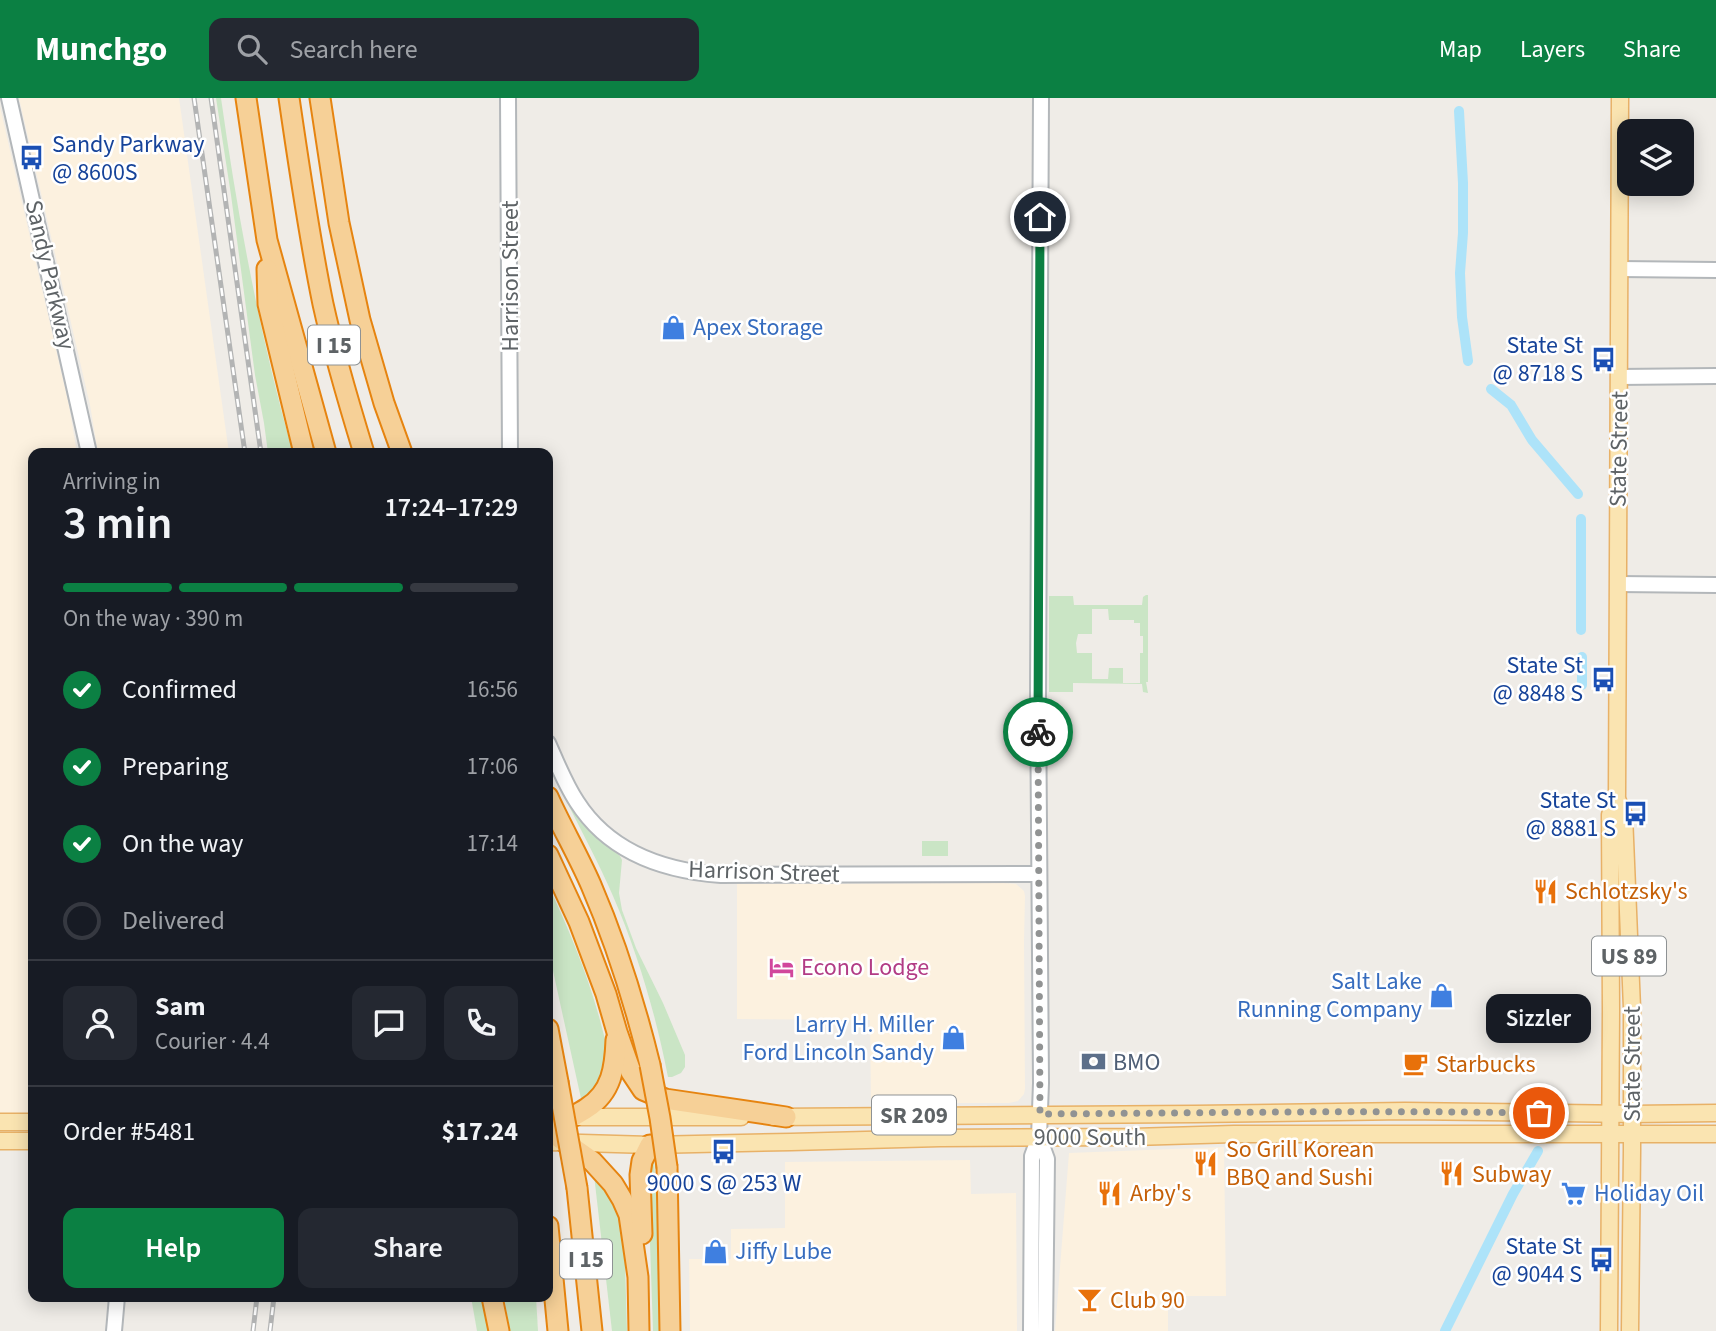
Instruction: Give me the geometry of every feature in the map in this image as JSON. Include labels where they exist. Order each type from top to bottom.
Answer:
[{"type":"highway","name":"I 15","points":[[246,98],[267,240],[325,448]]},
{"type":"highway","name":"I 15","points":[[289,98],[324,306],[363,448]]},
{"type":"highway","points":[[320,98],[339,223],[360,320],[400,448]]},
{"type":"highway","points":[[267,240],[268,304],[303,448]]},
{"type":"highway","points":[[372,363],[373,388],[393,448]]},
{"type":"highway","points":[[553,807],[591,885],[614,943],[636,1010],[650,1065],[667,1167],[670,1331]]},
{"type":"highway","points":[[553,866],[579,922],[635,1079],[643,1090],[664,1099],[786,1117]]},
{"type":"highway","points":[[553,1128],[595,1102],[611,1080],[616,1060],[617,1032]]},
{"type":"highway","name":"I 15","points":[[553,1056],[577,1188],[592,1331]]},
{"type":"highway","points":[[557,1143],[592,1161],[613,1184],[629,1215],[638,1277]]},
{"type":"highway","points":[[639,1331],[638,1277],[642,1237],[640,1175],[642,1161],[650,1145]]},
{"type":"highway","name":"I 15","points":[[553,1278],[558,1331]]},
{"type":"highway","points":[[494,1302],[499,1331]]},
{"type":"main road","name":"State Street","points":[[1609,1331],[1610,815],[1617,799],[1620,98]]},
{"type":"main road","name":"State Street","points":[[1617,799],[1624,815],[1632,1008],[1630,1331]]},
{"type":"main road","name":"9000 South","points":[[553,1117],[1405,1111],[1716,1113]]},
{"type":"main road","points":[[0,1122],[28,1122]]},
{"type":"main road","name":"9000 South","points":[[557,1143],[650,1145],[1314,1133],[1716,1133]]},
{"type":"main road","points":[[0,1141],[28,1141]]},
{"type":"street","name":"Sandy Parkway","points":[[9,98],[88,448]]},
{"type":"street","name":"Harrison Street","points":[[508,98],[510,448]]},
{"type":"street","points":[[1031,1331],[1032,1156],[1039,1137],[1040,1114],[1038,697],[1041,98]]},
{"type":"street","points":[[1619,269],[1716,270]]},
{"type":"street","points":[[1619,377],[1716,376]]},
{"type":"street","points":[[1618,584],[1716,585]]},
{"type":"street","name":"Harrison Street","points":[[553,754],[565,782],[588,818],[604,833],[640,856],[692,873],[1039,874]]},
{"type":"street","points":[[1039,1137],[1047,1159],[1045,1331]]},
{"type":"street","points":[[114,1331],[117,1302]]},
{"type":"shaded area","points":[[19,98],[179,98],[228,448],[97,448],[90,405]]},
{"type":"shaded area","points":[[0,107],[69,406],[76,448],[28,448],[28,1113],[0,1114]]},
{"type":"shaded area","points":[[737,884],[1016,884],[1024,891],[1025,896],[1025,1089],[1018,1101],[871,1103],[870,1020],[737,1019]]},
{"type":"shaded area","points":[[1224,1147],[1226,1296],[1168,1296],[1168,1331],[1055,1331],[1069,1153]]},
{"type":"shaded area","points":[[970,1160],[971,1194],[1016,1193],[1017,1331],[690,1331],[689,1259],[731,1259],[731,1229],[785,1228],[785,1162]]},
{"type":"green space","points":[[216,98],[221,98],[251,277],[292,448],[267,448]]},
{"type":"green space","points":[[1148,595],[1148,693],[1143,692],[1142,684],[1073,683],[1073,692],[1049,692],[1049,596],[1073,596],[1074,605],[1142,605],[1143,597]],"holes":[[[1092,609],[1108,609],[1109,620],[1134,620],[1134,623],[1140,623],[1140,636],[1143,636],[1140,683],[1123,683],[1123,668],[1109,668],[1108,679],[1092,679],[1092,653],[1077,653],[1078,634],[1092,634]]]},
{"type":"green space","points":[[565,798],[587,828],[622,860],[619,893],[622,910],[636,948],[685,1055],[685,1067],[681,1073],[672,1077],[668,1077],[645,985],[622,918],[602,871]]},
{"type":"green space","points":[[922,841],[948,841],[948,856],[922,856]]},
{"type":"green space","points":[[553,896],[583,968],[606,1046],[607,1062],[604,1074],[582,1103],[553,971]]},
{"type":"green space","points":[[654,1159],[659,1248],[659,1331],[653,1331],[648,1184]]},
{"type":"green space","points":[[594,1175],[609,1190],[624,1229],[627,1331],[612,1331]]},
{"type":"green space","points":[[472,1302],[484,1302],[489,1331],[477,1331]]},
{"type":"green space","points":[[505,1302],[536,1302],[538,1331],[510,1331]]},
{"type":"waterway","points":[[1459,111],[1463,183],[1460,273],[1468,361]]},
{"type":"waterway","points":[[1491,389],[1511,405],[1532,440],[1578,494]]},
{"type":"waterway","points":[[1581,519],[1581,630]]},
{"type":"waterway","points":[[1582,657],[1582,685]]},
{"type":"waterway","points":[[1445,1331],[1513,1194],[1538,1151]]},
{"type":"railway","points":[[194,98],[244,448]]},
{"type":"railway","points":[[211,98],[260,448]]},
{"type":"railway","points":[[253,1331],[256,1302]]},
{"type":"railway","points":[[270,1331],[273,1302]]},
{"type":"way so far","points":[[1038,732],[1040,1114],[1405,1111],[1539,1113]]},
{"type":"place","name":"Sandy Parkway @ 8600S","points":[[32,158]]},
{"type":"place","name":"Apex Storage","points":[[673,327]]},
{"type":"place","name":"State St @ 8718 S","points":[[1603,359]]},
{"type":"place","name":"State St @ 8848 S","points":[[1603,679]]},
{"type":"place","name":"State St @ 8881 S","points":[[1636,814]]},
{"type":"place","name":"Schlotzsky's","points":[[1545,891]]},
{"type":"place","name":"Econo Lodge","points":[[781,967]]},
{"type":"place","name":"Salt Lake Running Company","points":[[1442,995]]},
{"type":"place","name":"Larry H. Miller Ford Lincoln Sandy","points":[[954,1038]]},
{"type":"place","name":"BMO","points":[[1093,1062]]},
{"type":"place","name":"Starbucks","points":[[1416,1064]]},
{"type":"place","name":"Sizzler","points":[[1539,1113]]},
{"type":"place","name":"9000 S @ 253 W","points":[[724,1152]]},
{"type":"place","name":"So Grill Korean BBQ and Sushi","points":[[1206,1163]]},
{"type":"place","name":"Subway","points":[[1452,1174]]},
{"type":"place","name":"Arby's","points":[[1110,1193]]},
{"type":"place","name":"Holiday Oil","points":[[1574,1193]]},
{"type":"place","name":"Jiffy Lube","points":[[715,1251]]},
{"type":"place","name":"State St @ 9044 S","points":[[1602,1260]]},
{"type":"place","name":"Club 90","points":[[1090,1300]]},
{"type":"route","points":[[1038,732],[1040,217]]}]
